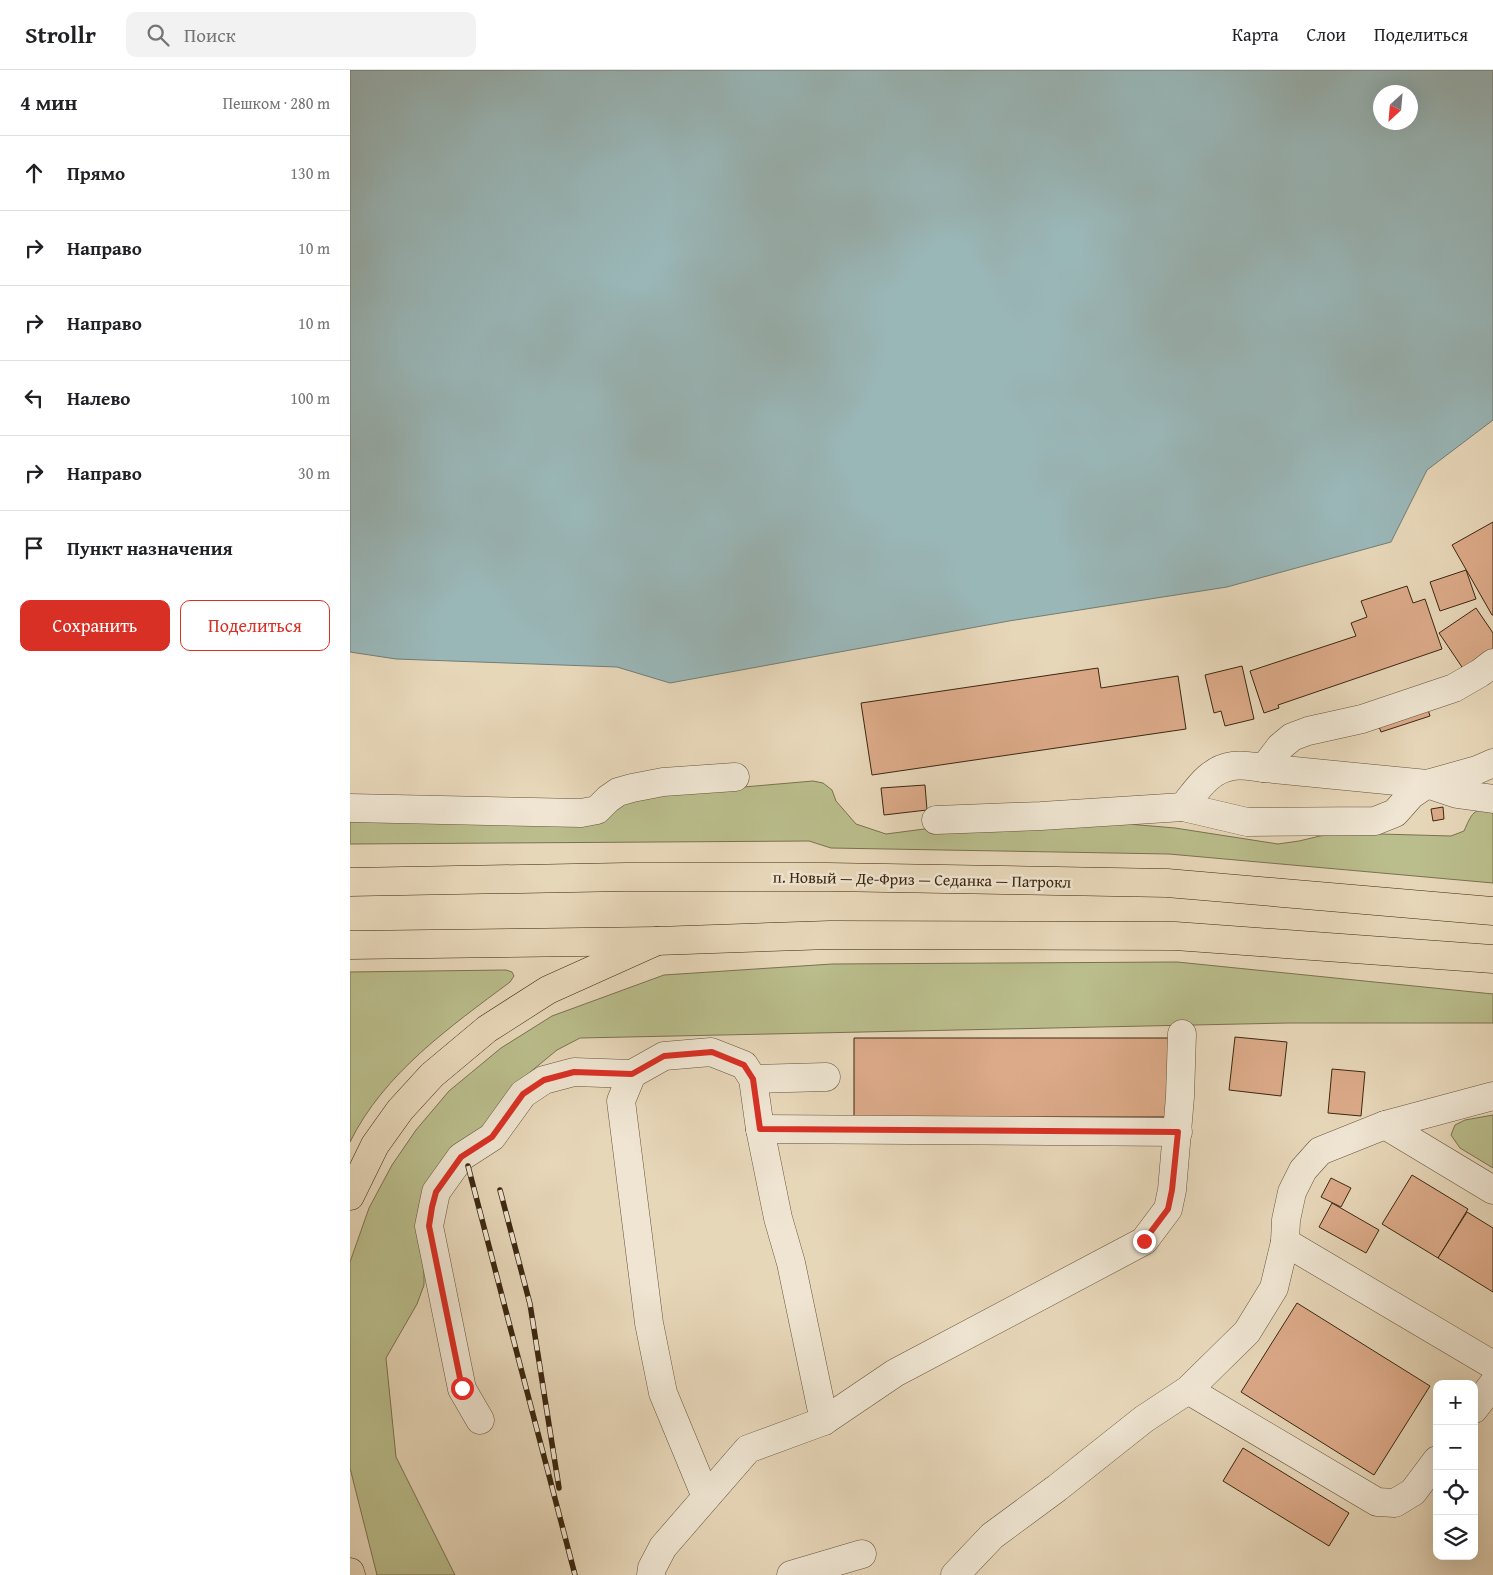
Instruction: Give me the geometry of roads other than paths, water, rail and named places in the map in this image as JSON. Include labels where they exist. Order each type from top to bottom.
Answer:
[{"type":"main road","name":"п. Новый — Де-Фриз — Седанка — Патрокл","points":[[350,882],[626,877],[828,877],[1167,883],[1493,911]]},
{"type":"main road","points":[[350,945],[830,935],[1175,936],[1493,959]]},
{"type":"main road","points":[[350,1196],[375,1144],[400,1110],[439,1069],[487,1029],[548,990],[657,940]]},
{"type":"lane","points":[[1264,768],[1280,747],[1292,738],[1308,731],[1362,719],[1454,688],[1493,663]]},
{"type":"lane","points":[[936,820],[1183,808],[1247,822],[1374,821],[1395,813],[1411,795],[1427,784],[1477,770],[1493,762]]},
{"type":"lane","points":[[1183,808],[1207,777],[1221,768],[1235,765],[1427,784],[1457,794],[1493,799]]},
{"type":"lane","points":[[350,808],[581,813],[597,810],[618,792],[632,788],[663,782],[735,777]]},
{"type":"lane","points":[[651,1575],[652,1568],[663,1547],[748,1449],[824,1421],[895,1373],[1144,1241],[1168,1209],[1172,1190],[1178,1132],[1182,1034]]},
{"type":"lane","points":[[480,1420],[462,1388],[429,1226],[436,1192],[461,1157],[492,1137],[523,1094],[544,1080],[574,1072],[632,1074],[664,1056],[712,1052],[744,1065],[753,1079],[760,1129],[778,1218],[790,1263],[824,1421]]},
{"type":"lane","points":[[632,1074],[620,1101],[649,1323],[663,1393],[706,1496]]},
{"type":"lane","points":[[753,1079],[826,1077]]},
{"type":"lane","points":[[956,1575],[992,1536],[1057,1488],[1144,1419],[1188,1390],[1247,1332],[1274,1288],[1285,1242],[1286,1220],[1292,1192],[1303,1170],[1320,1152],[1385,1125],[1493,1096]]},
{"type":"lane","points":[[1385,1125],[1493,1190]]},
{"type":"lane","points":[[760,1129],[1178,1132]]},
{"type":"lane","points":[[1285,1242],[1493,1365]]},
{"type":"lane","points":[[1478,1404],[1493,1384]]},
{"type":"lane","points":[[1188,1390],[1377,1502],[1395,1503],[1412,1492],[1433,1465]]},
{"type":"lane","points":[[791,1575],[862,1554]]},
{"type":"water","points":[[350,70],[1493,70],[1493,420],[1427,470],[1391,542],[1227,587],[1009,621],[670,683],[617,667],[396,659],[350,652]]},
{"type":"railway","points":[[468,1166],[575,1575]]},
{"type":"railway","points":[[500,1190],[530,1304],[559,1488]]}]
